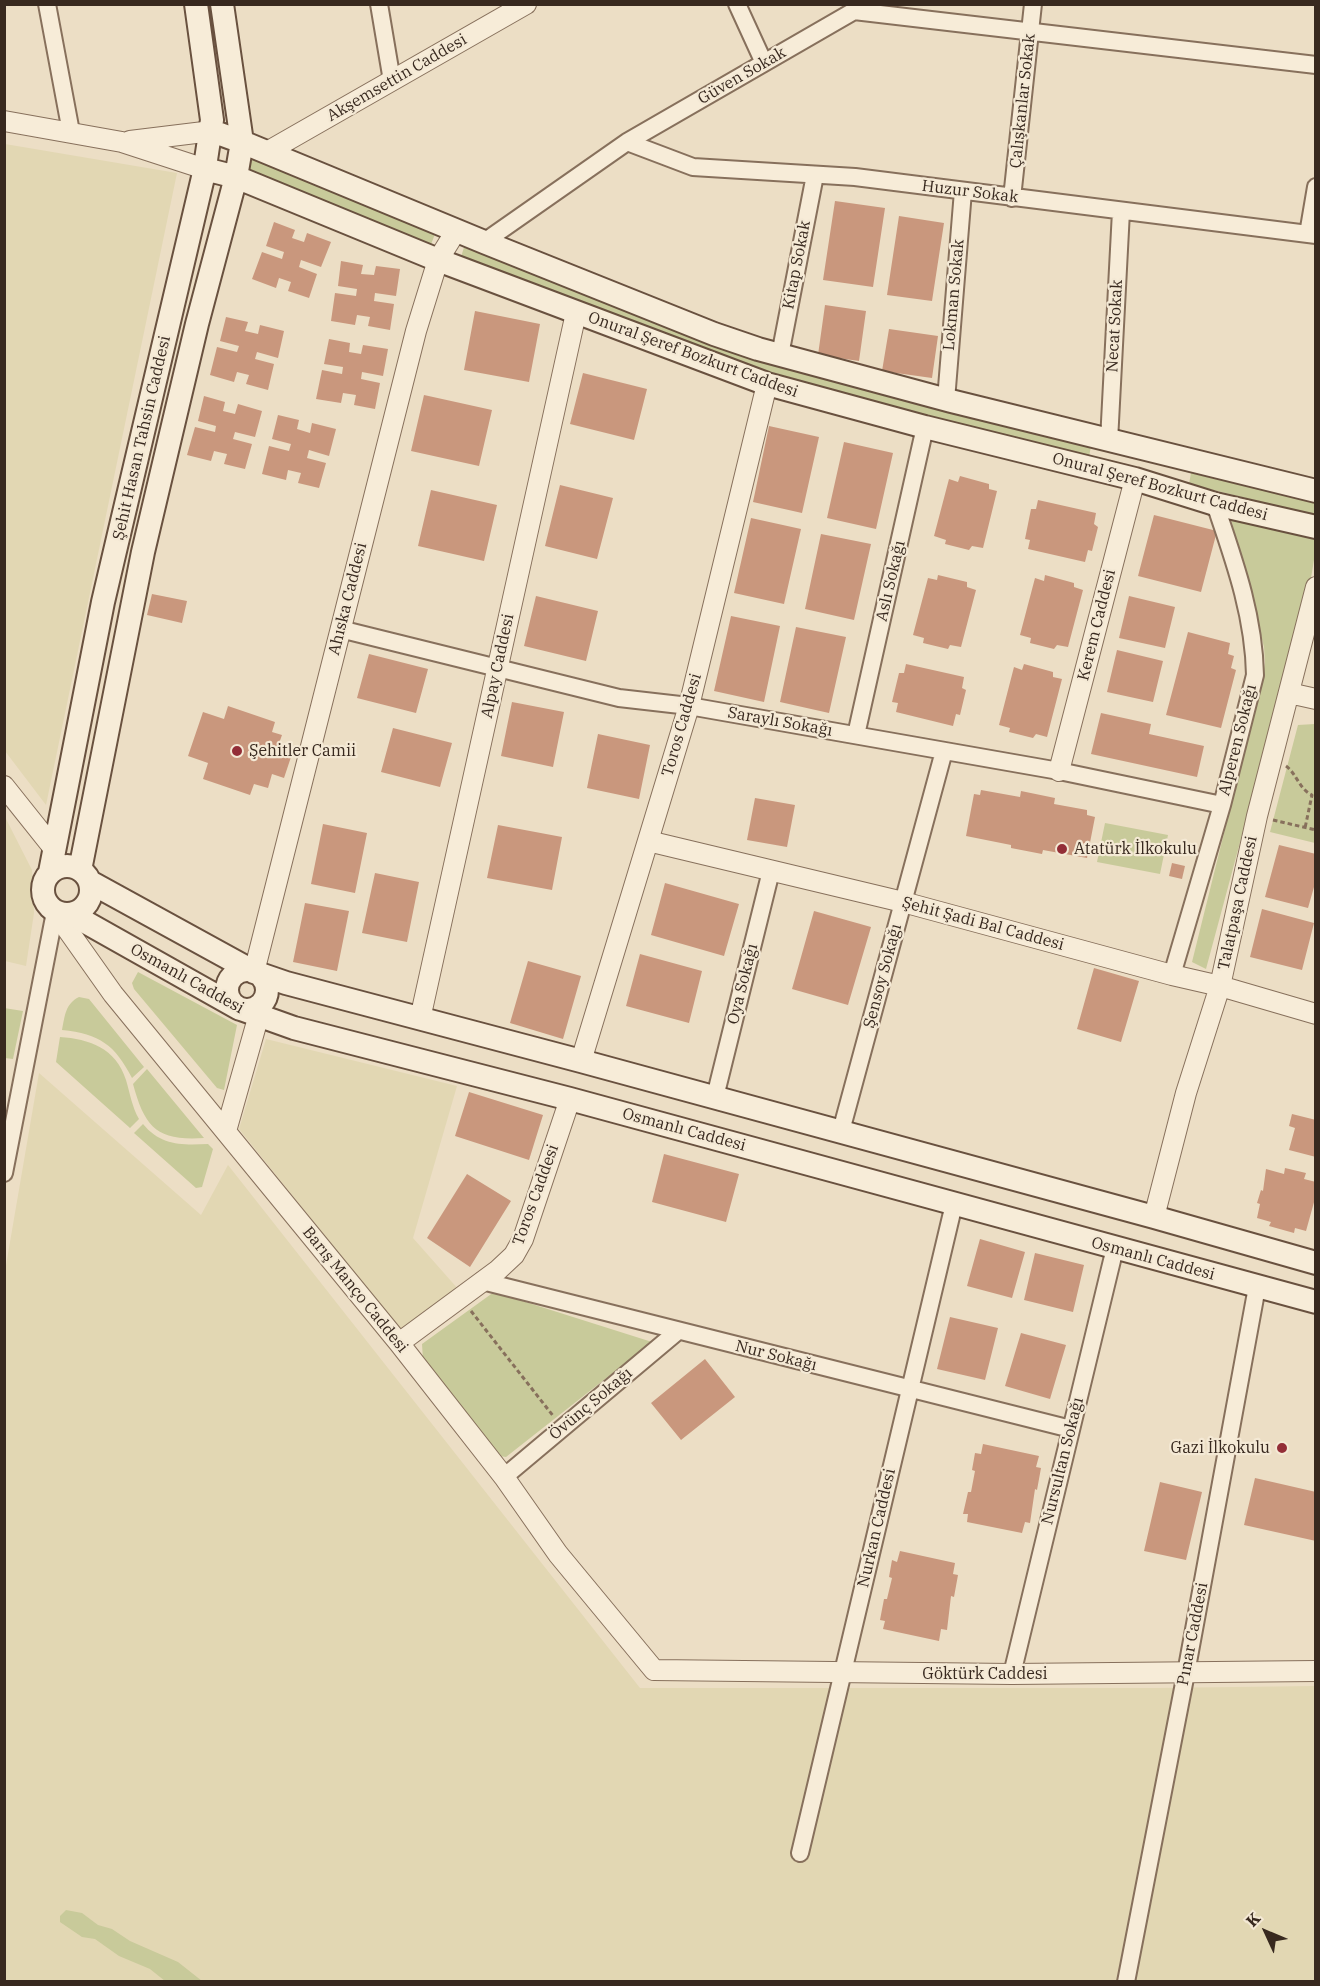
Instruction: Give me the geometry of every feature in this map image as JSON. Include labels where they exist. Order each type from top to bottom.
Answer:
[{"type":"main road","name":"Şehit Hasan Tahsin Caddesi","points":[[50,872],[103,602],[212,131],[196,4]]},
{"type":"main road","name":"Şehit Hasan Tahsin Caddesi","points":[[85,876],[143,552],[197,324],[237,177],[242,142],[222,4]]},
{"type":"main road","name":"Onural Şeref Bozkurt Caddesi","points":[[212,131],[714,334],[780,355],[946,400],[1316,491]]},
{"type":"main road","name":"Onural Şeref Bozkurt Caddesi","points":[[205,169],[237,177],[438,260],[767,384],[925,427],[1135,479],[1215,504],[1316,527]]},
{"type":"main road","points":[[85,876],[90,899],[79,912],[63,913],[49,907],[42,893],[43,885],[50,872],[64,866],[85,876],[254,972],[259,975],[266,985],[267,992],[253,1009],[229,999],[230,980],[241,972],[254,972],[309,990],[841,1131],[1154,1216],[1316,1263]]},
{"type":"main road","name":"Osmanlı Caddesi","points":[[63,913],[253,1009],[312,1032],[570,1099],[1316,1302]]},
{"type":"street","points":[[47,4],[71,132]]},
{"type":"street","points":[[379,4],[392,81]]},
{"type":"street","name":"Akşemsettin Caddesi","points":[[267,152],[526,4]]},
{"type":"street","points":[[736,4],[764,63]]},
{"type":"street","name":"Çalışkanlar Sokak","points":[[1012,198],[1033,4]]},
{"type":"street","name":"Güven Sokak","points":[[484,242],[627,142],[854,11],[1316,65]]},
{"type":"street","name":"Onural Şeref Bozkurt Caddesi","points":[[4,121],[122,141],[205,169]]},
{"type":"street","name":"Onural Şeref Bozkurt Caddesi","points":[[122,141],[212,131]]},
{"type":"street","name":"Huzur Sokak","points":[[627,142],[693,167],[855,177],[1312,235]]},
{"type":"street","name":"Kitap Sokak","points":[[780,355],[815,175]]},
{"type":"street","points":[[1312,235],[1316,187]]},
{"type":"street","name":"Lokman Sokak","points":[[946,400],[963,191]]},
{"type":"street","name":"Necat Sokak","points":[[1109,441],[1121,212]]},
{"type":"street","name":"Ahıska Caddesi","points":[[254,972],[416,331],[438,260],[456,231]]},
{"type":"street","name":"Alpay Caddesi","points":[[420,1019],[576,313]]},
{"type":"street","name":"Toros Caddesi","points":[[581,1061],[689,706],[767,384]]},
{"type":"street","name":"Aslı Sokağı","points":[[856,735],[925,427]]},
{"type":"street","name":"Kerem Caddesi","points":[[1059,771],[1135,479]]},
{"type":"street","name":"Alperen Sokağı","points":[[1172,975],[1221,805],[1255,675],[1255,657],[1243,590],[1215,504]]},
{"type":"street","name":"Talatpaşa Caddesi","points":[[1154,1216],[1186,1093],[1220,986],[1257,816],[1316,587]]},
{"type":"street","name":"Saraylı Sokağı","points":[[340,629],[619,698],[689,706],[1059,771],[1221,805]]},
{"type":"street","points":[[1289,693],[1316,699]]},
{"type":"street","name":"Şensoy Sokağı","points":[[841,1131],[944,751]]},
{"type":"street","points":[[4,786],[55,850]]},
{"type":"street","name":"Şehit Şadi Bal Caddesi","points":[[648,841],[903,902],[1220,986],[1316,1014]]},
{"type":"street","name":"Oya Sokağı","points":[[715,1097],[771,871]]},
{"type":"street","points":[[4,1173],[63,913]]},
{"type":"street","name":"Barış Manço Caddesi","points":[[63,913],[113,994],[399,1343],[504,1477],[558,1554],[654,1670]]},
{"type":"street","points":[[226,1131],[253,1009]]},
{"type":"street","name":"Toros Caddesi","points":[[399,1343],[514,1255],[523,1239],[570,1099]]},
{"type":"street","name":"Nurkan Caddesi","points":[[800,1852],[954,1204]]},
{"type":"street","name":"Nursultan Sokağı","points":[[1012,1674],[1115,1248]]},
{"type":"street","name":"Nur Sokağı","points":[[482,1281],[1071,1429]]},
{"type":"street","name":"Pınar Caddesi","points":[[1126,1982],[1257,1287]]},
{"type":"street","name":"Övünç Sokağı","points":[[504,1477],[678,1331]]},
{"type":"street","name":"Göktürk Caddesi","points":[[654,1670],[843,1674],[1316,1671]]},
{"type":"path","points":[[1271,761],[1291,770],[1304,790],[1312,795],[1305,828]]},
{"type":"path","points":[[1257,816],[1316,830]]},
{"type":"path","points":[[460,1298],[562,1428]]},
{"type":"shaded area","points":[[5,144],[177,173],[46,805],[5,751]]},
{"type":"shaded area","points":[[4,815],[32,870],[34,913],[26,966],[5,961]]},
{"type":"shaded area","points":[[266,1039],[457,1086],[413,1238],[459,1290],[401,1331],[239,1129]]},
{"type":"shaded area","points":[[39,1073],[201,1215],[228,1165],[640,1688],[1315,1686],[1315,1981],[5,1982],[4,1277]]},
{"type":"green space","points":[[252,158],[435,234],[430,247],[249,171]]},
{"type":"green space","points":[[465,244],[1091,446],[1089,457],[840,392],[723,358],[461,257]]},
{"type":"green space","points":[[1191,473],[1315,503],[1315,515],[1189,484]]},
{"type":"green space","points":[[1230,515],[1315,532],[1315,554],[1311,578],[1206,969],[1192,962],[1265,663],[1264,647]]},
{"type":"green space","points":[[1316,724],[1315,843],[1270,832],[1298,725]]},
{"type":"green space","points":[[1105,823],[1168,835],[1160,874],[1097,862]]},
{"type":"green space","points":[[138,972],[237,1025],[224,1090],[217,1088],[134,989],[132,983]]},
{"type":"green space","points":[[79,997],[89,999],[144,1067],[132,1078],[119,1057],[105,1043],[87,1035],[62,1030],[68,1007]]},
{"type":"green space","points":[[4,1008],[23,1011],[13,1059],[5,1058]]},
{"type":"green space","points":[[60,1037],[91,1043],[116,1060],[126,1080],[139,1119],[130,1128],[56,1062]]},
{"type":"green space","points":[[147,1069],[204,1138],[175,1137],[164,1134],[148,1121],[133,1084]]},
{"type":"green space","points":[[143,1124],[157,1137],[172,1143],[208,1144],[213,1149],[202,1187],[196,1188],[134,1133]]},
{"type":"green space","points":[[494,1292],[652,1342],[506,1457],[499,1456],[423,1360],[422,1344]]},
{"type":"green space","points":[[66,1910],[82,1913],[98,1925],[112,1929],[130,1941],[178,1962],[202,1981],[165,1981],[150,1969],[119,1956],[95,1939],[82,1937],[60,1922],[60,1916]]},
{"type":"building","points":[[835,201],[885,208],[873,287],[823,280]]},
{"type":"building","points":[[899,216],[944,223],[932,301],[887,295]]},
{"type":"building","points":[[274,222],[295,230],[292,238],[304,242],[307,233],[331,242],[321,267],[301,260],[299,267],[317,274],[309,298],[288,291],[291,282],[279,278],[276,288],[252,279],[262,252],[282,259],[284,252],[266,246]]},
{"type":"building","points":[[341,261],[363,265],[361,274],[374,275],[376,266],[400,269],[396,296],[375,293],[374,301],[394,304],[390,330],[368,326],[370,317],[357,315],[355,325],[331,321],[335,293],[356,296],[357,289],[338,286]]},
{"type":"building","points":[[825,305],[866,311],[859,361],[818,355]]},
{"type":"building","points":[[475,311],[540,324],[529,382],[464,370]]},
{"type":"building","points":[[226,317],[248,322],[245,331],[258,334],[260,325],[284,331],[278,358],[257,352],[255,359],[274,364],[268,390],[246,384],[249,375],[237,372],[234,382],[210,375],[217,347],[237,352],[239,346],[220,341]]},
{"type":"building","points":[[889,329],[938,336],[932,378],[882,371]]},
{"type":"building","points":[[329,339],[350,343],[349,352],[361,354],[363,345],[388,349],[383,376],[362,372],[361,379],[380,383],[375,409],[354,405],[356,395],[343,393],[341,403],[316,399],[322,370],[342,374],[343,367],[324,364]]},
{"type":"building","points":[[583,373],[647,389],[634,440],[570,424]]},
{"type":"building","points":[[424,395],[492,410],[479,466],[411,451]]},
{"type":"building","points":[[204,396],[225,402],[223,411],[235,414],[238,404],[262,411],[255,437],[235,432],[233,439],[252,444],[245,469],[224,464],[227,454],[214,451],[211,461],[187,455],[195,427],[215,432],[216,426],[198,421]]},
{"type":"building","points":[[278,415],[299,420],[297,429],[310,433],[312,423],[336,429],[329,456],[309,450],[307,458],[326,463],[319,488],[298,483],[301,473],[288,470],[286,480],[262,474],[269,446],[289,451],[291,444],[272,439]]},
{"type":"building","points":[[769,426],[819,437],[802,513],[753,502]]},
{"type":"building","points":[[844,442],[893,453],[876,529],[827,518]]},
{"type":"building","points":[[960,476],[989,484],[989,489],[997,491],[983,548],[972,546],[969,550],[945,544],[946,540],[934,536],[949,479],[958,482]]},
{"type":"building","points":[[560,485],[613,498],[597,559],[545,546]]},
{"type":"building","points":[[431,490],[497,505],[484,561],[418,546]]},
{"type":"building","points":[[1038,500],[1096,513],[1094,524],[1098,527],[1092,551],[1088,550],[1085,562],[1028,549],[1030,540],[1025,539],[1031,509],[1036,509]]},
{"type":"building","points":[[1154,515],[1217,531],[1201,592],[1138,576]]},
{"type":"building","points":[[751,518],[801,529],[784,604],[734,593]]},
{"type":"building","points":[[821,534],[871,544],[854,620],[805,609]]},
{"type":"building","points":[[938,575],[967,582],[967,587],[976,590],[961,647],[950,645],[948,649],[923,643],[924,638],[913,635],[928,578],[937,580]]},
{"type":"building","points":[[1045,575],[1074,583],[1074,587],[1083,590],[1068,647],[1057,645],[1054,649],[1030,643],[1031,638],[1020,635],[1035,578],[1044,581]]},
{"type":"building","points":[[152,594],[187,601],[182,623],[147,615]]},
{"type":"building","points":[[536,596],[598,611],[586,661],[524,646]]},
{"type":"building","points":[[1129,596],[1175,607],[1165,648],[1119,638]]},
{"type":"building","points":[[731,616],[780,626],[764,702],[714,691]]},
{"type":"building","points":[[796,627],[846,637],[829,713],[780,702]]},
{"type":"building","points":[[1188,632],[1230,643],[1228,654],[1234,656],[1231,668],[1236,670],[1221,728],[1166,715]]},
{"type":"building","points":[[1117,650],[1163,661],[1153,702],[1107,692]]},
{"type":"building","points":[[369,654],[428,669],[416,713],[357,698]]},
{"type":"building","points":[[906,664],[964,677],[962,688],[966,690],[960,715],[956,714],[953,726],[896,712],[898,703],[892,702],[899,673],[904,673]]},
{"type":"building","points":[[1024,664],[1053,672],[1053,677],[1062,679],[1047,737],[1036,734],[1033,738],[1009,732],[1010,728],[999,725],[1014,667],[1022,670]]},
{"type":"building","points":[[512,702],[564,712],[553,767],[501,756]]},
{"type":"building","name":"Şehitler Camii","points":[[228,706],[275,722],[272,732],[282,735],[277,749],[292,754],[284,778],[272,774],[268,788],[254,784],[250,795],[203,779],[208,763],[188,756],[203,712],[224,719]]},
{"type":"building","points":[[1101,713],[1151,724],[1149,734],[1204,746],[1197,777],[1091,754]]},
{"type":"building","points":[[393,728],[452,743],[440,787],[381,772]]},
{"type":"building","points":[[598,734],[650,745],[639,799],[587,788]]},
{"type":"building","points":[[981,790],[1020,797],[1021,791],[1055,798],[1054,804],[1087,810],[1087,815],[1095,817],[1087,858],[1043,850],[1042,854],[966,836],[974,794],[980,795]]},
{"type":"building","points":[[755,798],[795,805],[787,847],[747,840]]},
{"type":"building","points":[[323,824],[367,833],[355,893],[311,884]]},
{"type":"building","points":[[498,825],[562,837],[552,890],[487,878]]},
{"type":"building","points":[[1279,845],[1316,854],[1316,880],[1308,908],[1265,897]]},
{"type":"building","points":[[1172,863],[1185,866],[1182,879],[1169,876]]},
{"type":"building","points":[[375,873],[419,882],[407,942],[362,933]]},
{"type":"building","points":[[665,883],[739,904],[724,956],[651,935]]},
{"type":"building","points":[[305,903],[349,911],[337,971],[293,962]]},
{"type":"building","points":[[1262,909],[1314,923],[1302,970],[1250,957]]},
{"type":"building","points":[[814,911],[871,927],[848,1005],[792,989]]},
{"type":"building","points":[[640,954],[702,971],[689,1023],[626,1006]]},
{"type":"building","points":[[528,961],[581,976],[563,1039],[510,1023]]},
{"type":"building","points":[[1094,968],[1139,981],[1121,1042],[1077,1029]]},
{"type":"building","points":[[469,1092],[543,1115],[529,1160],[455,1136]]},
{"type":"building","points":[[1292,1114],[1316,1120],[1316,1157],[1289,1150],[1295,1128],[1289,1126]]},
{"type":"building","points":[[664,1154],[739,1174],[726,1222],[652,1202]]},
{"type":"building","points":[[1285,1168],[1306,1173],[1304,1179],[1316,1182],[1316,1195],[1306,1231],[1295,1228],[1294,1233],[1269,1226],[1271,1222],[1257,1218],[1260,1204],[1257,1203],[1261,1190],[1263,1191],[1266,1169],[1284,1174]]},
{"type":"building","points":[[467,1174],[511,1201],[470,1267],[427,1238]]},
{"type":"building","points":[[980,1239],[1025,1252],[1012,1298],[967,1286]]},
{"type":"building","points":[[1035,1253],[1084,1265],[1073,1312],[1024,1300]]},
{"type":"building","points":[[950,1317],[998,1328],[985,1380],[937,1369]]},
{"type":"building","points":[[1021,1333],[1066,1345],[1050,1399],[1005,1386]]},
{"type":"building","points":[[705,1359],[735,1397],[681,1440],[651,1403]]},
{"type":"building","points":[[983,1444],[1039,1456],[1036,1467],[1041,1468],[1030,1523],[1025,1522],[1022,1533],[967,1522],[968,1514],[963,1514],[968,1492],[971,1492],[975,1471],[972,1470],[975,1453],[981,1454]]},
{"type":"building","points":[[1255,1478],[1316,1492],[1316,1541],[1244,1525]]},
{"type":"building","points":[[1160,1482],[1202,1492],[1186,1560],[1144,1551]]},
{"type":"building","points":[[900,1551],[955,1563],[953,1574],[958,1575],[954,1597],[951,1596],[947,1630],[941,1629],[939,1641],[883,1629],[885,1621],[880,1620],[884,1599],[887,1599],[892,1578],[889,1577],[892,1560],[897,1562]]},
{"type":"place","name":"Şehitler Camii","points":[[237,751]]},
{"type":"place","name":"Atatürk İlkokulu","points":[[1062,849]]},
{"type":"place","name":"Gazi İlkokulu","points":[[1282,1448]]}]
